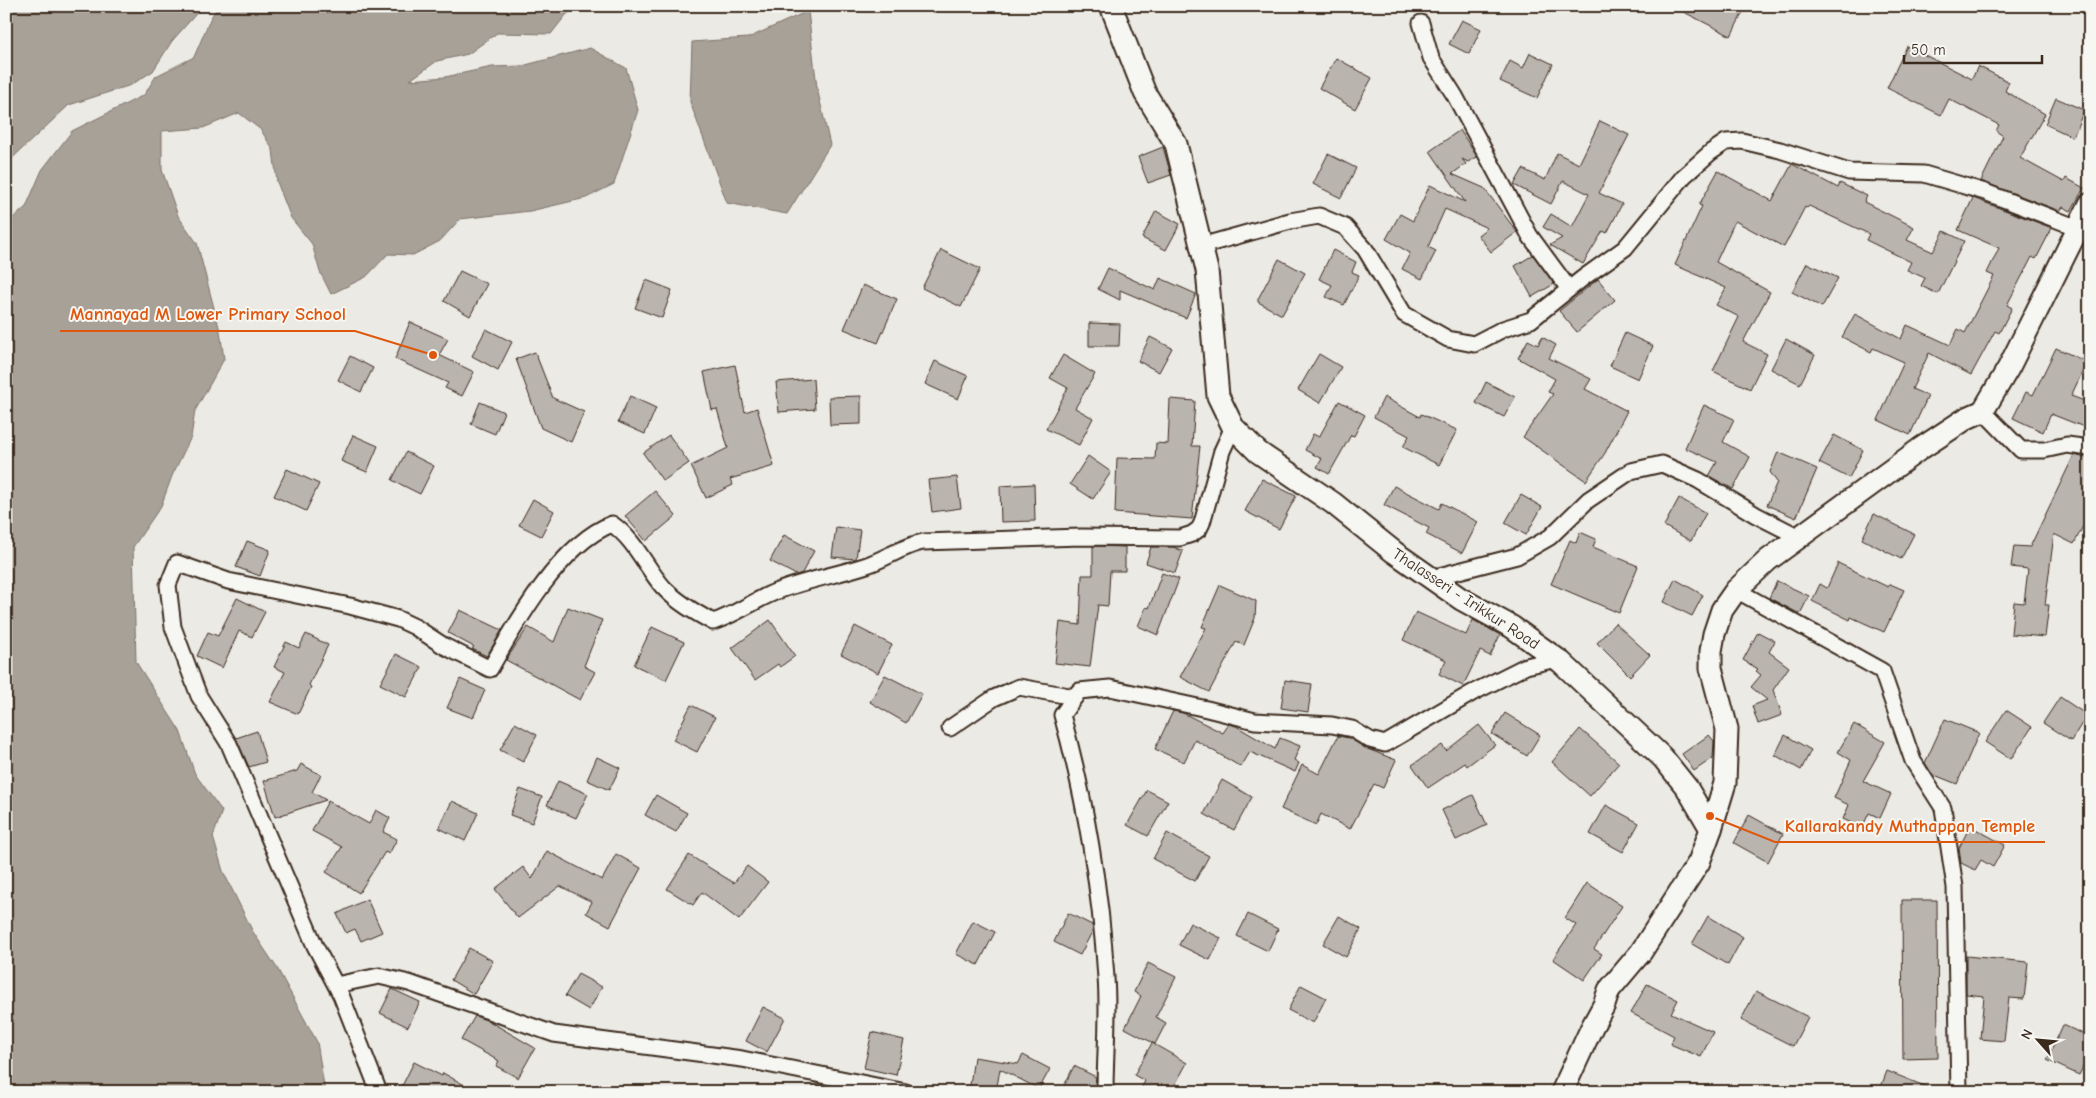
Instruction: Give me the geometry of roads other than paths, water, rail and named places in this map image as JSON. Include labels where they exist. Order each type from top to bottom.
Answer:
[{"type":"main road","name":"Thalasseri - Irikkur Road","points":[[1111,6],[1146,93],[1176,144],[1207,270],[1218,396],[1232,427],[1258,452],[1334,503],[1394,552],[1461,599],[1512,627],[1557,659],[1663,758],[1687,788],[1711,829]]},
{"type":"main road","points":[[1554,1092],[1556,1072],[1566,1046],[1578,1023],[1592,1001],[1609,990],[1641,952],[1699,862],[1711,829],[1726,783],[1727,729],[1711,668],[1711,651],[1722,610],[1736,590],[1768,560],[1920,449],[1967,418],[1983,411],[2009,367],[2090,204]]},
{"type":"main road","points":[[1562,1092],[1592,1026],[1604,1005],[1609,990]]},
{"type":"street","points":[[1421,23],[1430,58],[1455,96],[1530,236],[1569,288]]},
{"type":"street","points":[[1201,246],[1290,220],[1318,216],[1345,227],[1365,249],[1404,314],[1448,340],[1474,344],[1503,329],[1531,320],[1569,288],[1625,248],[1684,176],[1711,152],[1726,142],[1742,140],[1849,172],[1924,174],[1984,192],[2078,228]]},
{"type":"street","points":[[1983,411],[2021,450],[2044,450],[2067,445],[2090,448]]},
{"type":"street","points":[[379,1092],[336,986],[315,946],[229,744],[199,696],[172,627],[168,585],[177,563],[228,581],[350,606],[398,619],[415,626],[444,646],[490,669],[540,589],[572,551],[597,530],[612,524],[624,532],[662,586],[687,608],[713,622],[730,617],[774,592],[864,566],[880,560],[908,544],[1081,537],[1180,538],[1192,534],[1199,529],[1207,510],[1222,452],[1232,427]]},
{"type":"street","points":[[1431,578],[1517,556],[1550,537],[1588,500],[1631,471],[1662,464],[1698,480],[1756,515],[1799,537]]},
{"type":"street","points":[[1736,590],[1882,671],[1912,761],[1942,808],[1955,886],[1958,1092]]},
{"type":"street","points":[[1105,1092],[1106,979],[1097,894],[1073,753],[1062,715],[1079,691],[1110,688],[1207,708],[1255,721],[1332,725],[1352,729],[1370,740],[1385,744],[1472,693],[1526,666],[1557,659]]},
{"type":"street","points":[[950,728],[994,698],[1019,687],[1075,697]]},
{"type":"street","points":[[336,986],[378,976],[408,983],[554,1034],[742,1060],[906,1092]]},
{"type":"place","name":"Mannayad M Lower Primary School","points":[[433,355]]},
{"type":"place","name":"Kallarakandy Muthappan Temple","points":[[1710,816]]}]
